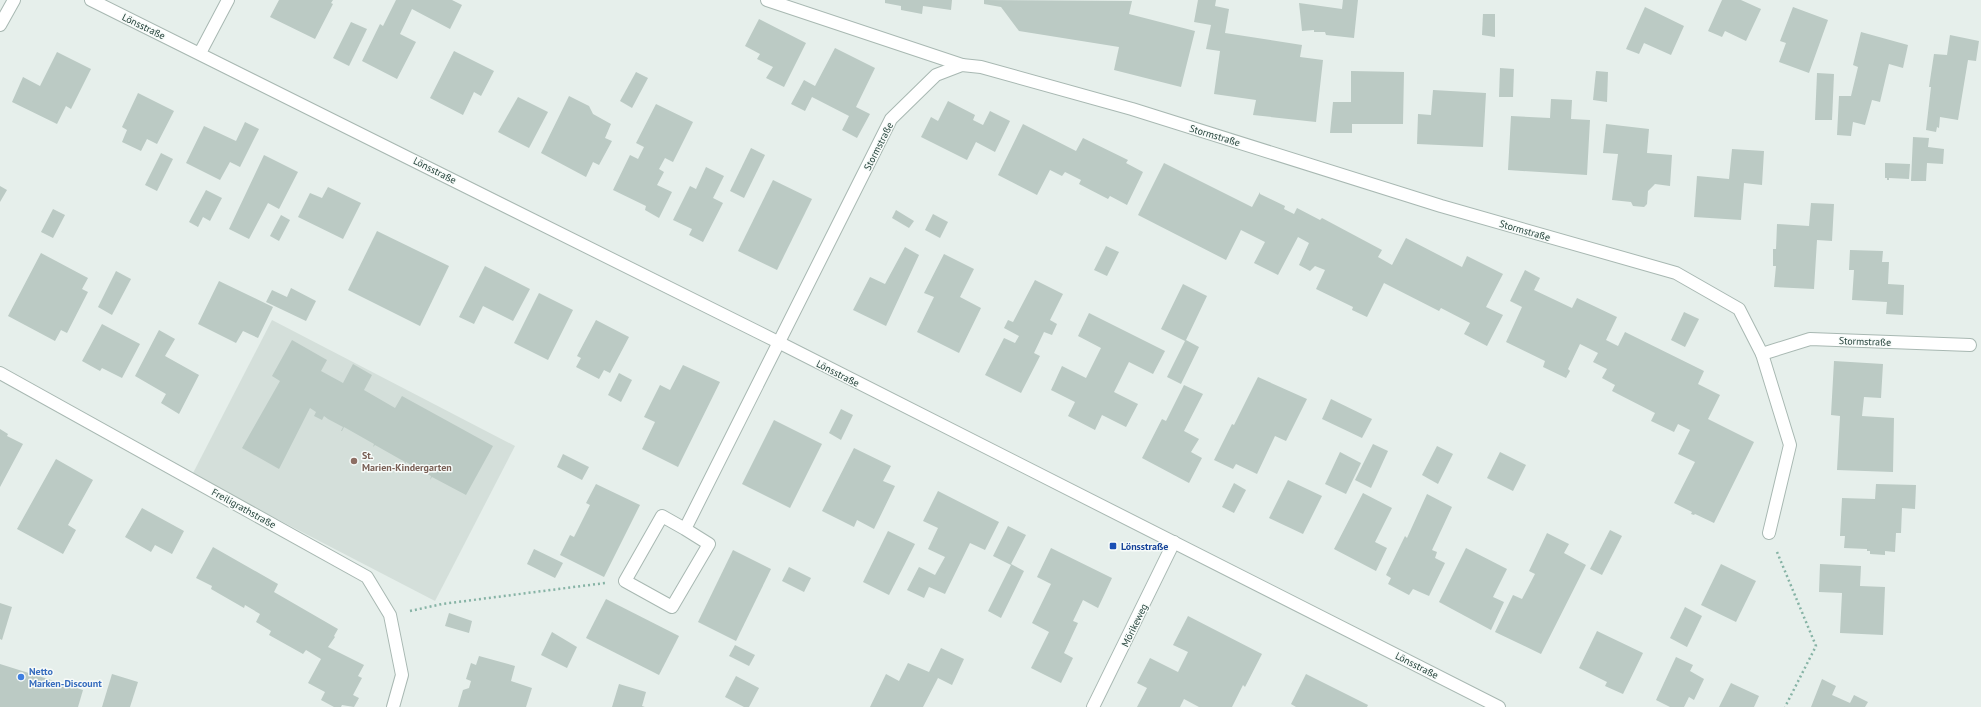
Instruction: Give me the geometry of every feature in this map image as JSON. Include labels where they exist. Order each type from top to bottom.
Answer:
[{"type":"street","points":[[0,25],[14,0]]},
{"type":"street","name":"Lönsstraße","points":[[91,0],[778,342],[1499,707]]},
{"type":"street","points":[[200,53],[228,0]]},
{"type":"street","points":[[767,0],[962,64]]},
{"type":"street","name":"Stormstraße","points":[[778,342],[823,256],[891,119],[936,75],[962,64],[982,67],[1132,109],[1442,206],[1676,273],[1738,309],[1762,354],[1790,445],[1769,533]]},
{"type":"street","name":"Stormstraße","points":[[1762,354],[1810,339],[1970,345]]},
{"type":"street","points":[[685,529],[778,342]]},
{"type":"street","name":"Freiligrathstraße","points":[[0,373],[367,577],[390,615],[402,675],[393,707]]},
{"type":"street","points":[[662,516],[685,529],[709,544],[672,607],[625,581],[662,516]]},
{"type":"street","name":"Mörikeweg","points":[[1093,707],[1174,542]]},
{"type":"path","points":[[1769,533],[1816,646],[1785,707]]},
{"type":"path","points":[[390,615],[442,604],[625,581]]},
{"type":"shaded area","name":"St. Marien-Kindergarten","points":[[272,320],[515,446],[435,601],[192,475]]},
{"type":"building","points":[[279,0],[333,0],[331,3],[333,4],[315,39],[270,17]]},
{"type":"building","points":[[396,0],[452,0],[462,5],[450,29],[412,9],[400,34],[416,42],[397,79],[362,61],[380,24],[383,26]]},
{"type":"building","points":[[885,0],[952,0],[951,10],[923,6],[922,14],[901,10],[901,6],[885,3]]},
{"type":"building","points":[[984,0],[1132,1],[1129,14],[1195,31],[1181,87],[1114,70],[1119,47],[1019,31],[1001,7],[984,4]]},
{"type":"building","points":[[1198,0],[1216,0],[1215,6],[1229,9],[1225,33],[1302,45],[1300,57],[1323,60],[1316,122],[1253,115],[1256,100],[1214,94],[1220,51],[1206,49],[1211,25],[1194,22]]},
{"type":"building","points":[[1343,0],[1358,0],[1354,38],[1326,35],[1325,32],[1314,32],[1314,30],[1302,31],[1299,3],[1342,9]]},
{"type":"building","points":[[1722,0],[1741,0],[1761,9],[1746,41],[1725,31],[1722,37],[1708,31]]},
{"type":"building","points":[[1645,7],[1684,26],[1671,55],[1644,43],[1639,54],[1626,49]]},
{"type":"building","points":[[1793,7],[1828,20],[1809,73],[1779,62],[1786,43],[1780,41]]},
{"type":"building","points":[[1483,14],[1495,14],[1495,37],[1482,35]]},
{"type":"building","points":[[759,19],[806,43],[784,87],[766,78],[773,67],[757,59],[760,54],[745,46]]},
{"type":"building","points":[[351,22],[367,29],[349,66],[333,58]]},
{"type":"building","points":[[1861,32],[1908,45],[1903,68],[1889,64],[1880,102],[1872,100],[1865,125],[1853,122],[1851,136],[1837,135],[1839,96],[1851,96],[1858,67],[1853,65]]},
{"type":"building","points":[[1950,35],[1979,41],[1976,61],[1968,60],[1958,120],[1940,117],[1939,128],[1937,127],[1936,132],[1926,130],[1931,87],[1929,87],[1934,54],[1947,55]]},
{"type":"building","points":[[835,48],[875,68],[856,107],[870,114],[857,138],[842,130],[849,116],[812,97],[805,111],[791,104],[804,80],[815,86]]},
{"type":"building","points":[[454,51],[494,71],[481,96],[474,92],[463,115],[430,98]]},
{"type":"building","points":[[57,52],[91,69],[71,109],[66,106],[57,124],[12,102],[23,77],[40,86]]},
{"type":"building","points":[[1500,68],[1514,69],[1513,97],[1499,97]]},
{"type":"building","points":[[1351,71],[1404,72],[1403,124],[1352,124],[1352,133],[1330,133],[1333,102],[1351,102]]},
{"type":"building","points":[[1596,71],[1608,72],[1607,102],[1593,100]]},
{"type":"building","points":[[636,72],[648,78],[632,108],[620,101]]},
{"type":"building","points":[[1817,73],[1834,74],[1832,120],[1815,120]]},
{"type":"building","points":[[1433,90],[1486,93],[1483,147],[1417,144],[1418,114],[1431,115]]},
{"type":"building","points":[[138,93],[174,111],[157,144],[147,139],[141,151],[122,142],[127,130],[122,127]]},
{"type":"building","points":[[569,96],[589,106],[593,114],[611,124],[605,138],[612,141],[599,165],[593,162],[586,177],[541,153]]},
{"type":"building","points":[[518,97],[548,112],[529,148],[498,132]]},
{"type":"building","points":[[1551,99],[1572,100],[1571,119],[1590,120],[1587,175],[1508,170],[1511,116],[1550,118]]},
{"type":"building","points":[[948,101],[975,115],[973,120],[983,125],[990,111],[1010,121],[995,152],[976,142],[967,160],[921,137],[931,117],[938,121]]},
{"type":"building","points":[[656,104],[693,122],[673,162],[665,158],[659,169],[664,172],[657,185],[672,192],[659,218],[645,210],[646,206],[613,190],[630,155],[638,159],[644,147],[636,143]]},
{"type":"building","points":[[245,122],[259,129],[240,167],[230,162],[220,180],[186,163],[204,126],[236,141]]},
{"type":"building","points":[[1023,124],[1076,151],[1083,138],[1128,160],[1126,163],[1143,172],[1127,205],[1110,196],[1108,199],[1079,184],[1081,180],[1065,172],[1062,176],[1050,170],[1037,195],[998,175]]},
{"type":"building","points":[[1606,124],[1649,129],[1647,153],[1672,155],[1670,186],[1655,184],[1648,191],[1647,204],[1644,207],[1633,206],[1631,202],[1612,200],[1618,154],[1603,153]]},
{"type":"building","points":[[1913,137],[1929,138],[1928,147],[1944,149],[1943,164],[1927,163],[1926,181],[1911,181]]},
{"type":"building","points":[[751,148],[765,155],[744,198],[730,191]]},
{"type":"building","points":[[1732,149],[1764,151],[1762,185],[1744,183],[1741,220],[1694,217],[1697,176],[1729,179]]},
{"type":"building","points":[[161,153],[173,159],[157,191],[145,185]]},
{"type":"building","points":[[264,155],[298,172],[279,209],[268,203],[249,239],[229,229]]},
{"type":"building","points":[[1164,163],[1252,207],[1260,192],[1260,194],[1285,206],[1284,209],[1294,214],[1297,208],[1320,220],[1322,218],[1382,250],[1378,257],[1392,265],[1406,238],[1462,267],[1467,256],[1503,274],[1486,307],[1503,315],[1487,346],[1464,334],[1470,323],[1441,308],[1439,311],[1384,283],[1367,317],[1352,310],[1353,307],[1316,289],[1325,270],[1315,266],[1310,271],[1299,265],[1309,243],[1298,237],[1278,275],[1254,263],[1265,242],[1241,230],[1226,260],[1138,215]]},
{"type":"building","points":[[1885,163],[1910,164],[1909,179],[1889,178],[1889,180],[1887,180],[1887,178],[1885,178]]},
{"type":"building","points":[[706,167],[724,176],[713,198],[723,203],[703,242],[689,235],[692,229],[673,220],[690,186],[696,189]]},
{"type":"building","points":[[773,180],[812,199],[777,270],[738,251]]},
{"type":"building","points":[[0,186],[7,190],[0,202]]},
{"type":"building","points":[[328,187],[361,203],[343,239],[298,217],[310,193],[322,198]]},
{"type":"building","points":[[206,190],[222,198],[210,221],[203,217],[198,227],[189,222]]},
{"type":"building","points":[[1811,203],[1834,204],[1832,241],[1817,240],[1814,289],[1774,287],[1776,266],[1773,266],[1773,249],[1776,249],[1777,224],[1809,226]]},
{"type":"building","points":[[53,209],[65,215],[53,238],[41,232]]},
{"type":"building","points":[[896,210],[914,221],[909,228],[892,218]]},
{"type":"building","points":[[933,214],[948,222],[940,238],[925,230]]},
{"type":"building","points":[[281,215],[290,220],[279,241],[270,236]]},
{"type":"building","points":[[377,231],[449,266],[420,326],[348,290]]},
{"type":"building","points":[[1106,246],[1119,252],[1107,276],[1094,270]]},
{"type":"building","points":[[905,247],[919,255],[886,326],[853,310],[870,277],[885,284]]},
{"type":"building","points":[[1850,250],[1883,251],[1882,262],[1889,262],[1888,284],[1904,285],[1903,315],[1886,314],[1887,302],[1852,300],[1854,270],[1849,270]]},
{"type":"building","points":[[41,253],[88,278],[82,289],[88,292],[67,333],[61,330],[55,341],[8,316]]},
{"type":"building","points":[[944,254],[974,269],[960,297],[981,308],[959,353],[917,332],[934,297],[924,293]]},
{"type":"building","points":[[485,266],[530,289],[513,321],[483,306],[474,324],[459,317]]},
{"type":"building","points":[[1525,270],[1540,278],[1534,290],[1572,308],[1577,298],[1617,317],[1606,340],[1618,346],[1625,332],[1704,371],[1698,384],[1720,395],[1708,419],[1754,442],[1714,523],[1695,514],[1691,514],[1692,512],[1674,503],[1695,462],[1678,454],[1690,430],[1678,424],[1674,432],[1651,421],[1655,413],[1612,391],[1615,385],[1602,378],[1607,369],[1593,362],[1598,353],[1580,344],[1568,369],[1570,371],[1566,378],[1543,367],[1545,361],[1506,342],[1522,307],[1510,301]]},
{"type":"building","points":[[116,271],[131,279],[112,315],[98,307]]},
{"type":"building","points":[[1035,280],[1063,294],[1050,320],[1057,324],[1052,335],[1044,332],[1034,353],[1040,356],[1021,393],[985,375],[1004,338],[1015,343],[1019,336],[1004,328],[1008,320],[1013,322]]},
{"type":"building","points":[[219,281],[273,307],[258,338],[243,331],[236,343],[198,324]]},
{"type":"building","points":[[1183,284],[1207,296],[1186,340],[1199,347],[1181,384],[1167,377],[1185,341],[1161,329]]},
{"type":"building","points":[[291,288],[316,301],[306,321],[266,302],[272,290],[287,297]]},
{"type":"building","points":[[539,293],[573,310],[548,360],[514,343]]},
{"type":"building","points":[[1684,312],[1699,319],[1685,347],[1671,340]]},
{"type":"building","points":[[1089,313],[1165,351],[1153,374],[1129,362],[1114,392],[1138,404],[1126,427],[1102,415],[1095,430],[1068,416],[1075,402],[1051,390],[1062,366],[1086,378],[1101,348],[1078,336]]},
{"type":"building","points":[[596,320],[629,337],[610,373],[604,370],[599,379],[576,367],[581,358],[577,356]]},
{"type":"building","points":[[102,324],[140,344],[122,378],[102,368],[100,371],[82,361]]},
{"type":"building","points":[[159,330],[175,339],[165,356],[199,375],[179,414],[161,403],[166,394],[135,376]]},
{"type":"building","points":[[292,340],[327,360],[321,371],[343,383],[353,364],[372,375],[364,390],[395,408],[402,396],[493,446],[466,495],[432,477],[430,480],[431,476],[406,462],[404,466],[403,465],[405,462],[375,445],[373,447],[374,444],[344,427],[341,431],[343,427],[324,416],[322,420],[314,416],[316,412],[310,408],[279,469],[242,448],[280,381],[272,376]]},
{"type":"building","points":[[1834,361],[1883,364],[1881,398],[1864,397],[1862,416],[1894,418],[1893,472],[1837,470],[1840,416],[1831,415]]},
{"type":"building","points":[[683,365],[720,382],[678,467],[642,449],[655,422],[644,417],[660,385],[670,390]]},
{"type":"building","points":[[619,373],[632,380],[621,402],[608,395]]},
{"type":"building","points":[[1258,377],[1307,399],[1286,441],[1275,436],[1257,474],[1236,464],[1233,469],[1214,460],[1232,424],[1234,425]]},
{"type":"building","points":[[1184,385],[1203,394],[1184,431],[1199,439],[1191,452],[1202,458],[1189,483],[1142,458],[1162,419],[1166,421]]},
{"type":"building","points":[[1331,399],[1372,419],[1362,438],[1322,419]]},
{"type":"building","points":[[841,409],[853,415],[841,440],[829,433]]},
{"type":"building","points":[[774,420],[822,444],[790,508],[742,484]]},
{"type":"building","points":[[0,429],[8,434],[7,436],[23,444],[0,487]]},
{"type":"building","points":[[1373,444],[1388,451],[1371,488],[1355,480]]},
{"type":"building","points":[[1437,446],[1453,454],[1438,484],[1422,475]]},
{"type":"building","points":[[854,448],[891,466],[883,481],[895,486],[874,529],[857,520],[854,527],[822,511]]},
{"type":"building","points":[[1340,452],[1361,463],[1346,494],[1325,484]]},
{"type":"building","points":[[1500,452],[1526,465],[1513,491],[1487,478]]},
{"type":"building","points":[[563,454],[589,467],[582,480],[557,467]]},
{"type":"building","points":[[56,459],[93,480],[68,525],[76,530],[63,554],[17,529]]},
{"type":"building","points":[[1288,480],[1322,496],[1303,534],[1269,518]]},
{"type":"building","points":[[1234,483],[1246,490],[1234,513],[1222,507]]},
{"type":"building","points":[[596,484],[640,505],[604,577],[560,555],[570,535],[574,537],[590,505],[586,503]]},
{"type":"building","points":[[1876,484],[1916,485],[1915,509],[1902,508],[1901,533],[1896,533],[1895,552],[1885,551],[1885,555],[1870,554],[1870,551],[1867,551],[1867,549],[1844,548],[1845,536],[1840,536],[1842,498],[1875,499]]},
{"type":"building","points":[[938,491],[999,522],[985,550],[970,543],[945,594],[929,587],[924,598],[907,590],[919,567],[935,575],[945,557],[928,549],[938,528],[923,521]]},
{"type":"building","points":[[1363,493],[1392,508],[1375,542],[1387,548],[1376,571],[1334,549]]},
{"type":"building","points":[[1427,494],[1452,507],[1432,550],[1437,552],[1435,558],[1445,563],[1429,596],[1413,589],[1409,595],[1388,584],[1391,578],[1386,575],[1405,536],[1407,538]]},
{"type":"building","points":[[142,508],[184,531],[172,554],[155,545],[151,552],[125,537]]},
{"type":"building","points":[[1008,526],[1026,535],[1011,564],[1024,571],[1001,618],[988,611],[1011,565],[993,556]]},
{"type":"building","points":[[1610,530],[1622,536],[1602,575],[1590,569]]},
{"type":"building","points":[[888,531],[915,544],[889,595],[863,582]]},
{"type":"building","points":[[1547,533],[1569,544],[1564,553],[1586,565],[1541,654],[1495,632],[1513,595],[1522,599],[1535,574],[1529,571]]},
{"type":"building","points":[[213,547],[278,584],[274,592],[338,629],[334,636],[335,637],[328,647],[364,665],[358,676],[362,678],[353,695],[359,698],[354,707],[342,705],[341,707],[334,707],[321,700],[325,692],[308,683],[321,659],[306,650],[303,654],[269,635],[271,631],[256,622],[260,614],[245,605],[244,608],[211,589],[212,586],[196,578]]},
{"type":"building","points":[[1051,548],[1112,578],[1098,608],[1083,600],[1073,621],[1078,623],[1064,653],[1073,658],[1061,683],[1031,668],[1049,632],[1032,623],[1051,584],[1037,577]]},
{"type":"building","points":[[1466,548],[1507,569],[1493,597],[1504,602],[1491,630],[1439,602]]},
{"type":"building","points":[[534,549],[563,563],[555,578],[527,564]]},
{"type":"building","points":[[733,550],[771,569],[736,641],[698,622]]},
{"type":"building","points":[[1721,564],[1756,581],[1736,622],[1701,605]]},
{"type":"building","points":[[1820,564],[1861,566],[1860,586],[1885,587],[1883,635],[1840,633],[1842,593],[1819,592]]},
{"type":"building","points":[[789,567],[811,578],[804,592],[782,581]]},
{"type":"building","points":[[606,599],[679,636],[659,675],[586,638]]},
{"type":"building","points":[[0,603],[12,607],[2,640],[0,639]]},
{"type":"building","points":[[1685,607],[1702,616],[1687,647],[1670,638]]},
{"type":"building","points":[[449,613],[472,621],[469,633],[445,626]]},
{"type":"building","points":[[1188,616],[1262,654],[1245,687],[1243,685],[1232,707],[1199,707],[1184,699],[1180,707],[1137,707],[1147,688],[1137,683],[1150,658],[1178,672],[1188,652],[1173,645]]},
{"type":"building","points":[[1597,631],[1643,653],[1623,694],[1605,686],[1607,682],[1579,668]]},
{"type":"building","points":[[552,632],[577,647],[567,668],[541,655]]},
{"type":"building","points":[[735,645],[755,655],[749,666],[729,656]]},
{"type":"building","points":[[941,648],[964,659],[952,685],[938,678],[923,707],[870,707],[886,674],[899,681],[908,663],[929,672]]},
{"type":"building","points":[[479,656],[515,666],[511,681],[532,688],[526,707],[458,707],[463,690],[469,688],[471,681],[466,679],[471,663],[476,665]]},
{"type":"building","points":[[1676,657],[1693,665],[1690,671],[1704,679],[1694,700],[1689,697],[1684,707],[1670,707],[1656,700]]},
{"type":"building","name":"Netto Marken-Discount","points":[[0,664],[83,690],[78,707],[0,707]]},
{"type":"building","points":[[112,674],[138,682],[130,707],[102,707]]},
{"type":"building","points":[[1306,674],[1368,705],[1367,707],[1296,707],[1291,704]]},
{"type":"building","points":[[736,676],[759,688],[749,707],[744,707],[725,697]]},
{"type":"building","points":[[1822,679],[1836,686],[1832,695],[1850,703],[1854,695],[1868,702],[1865,707],[1811,707]]},
{"type":"building","points":[[1731,683],[1759,696],[1754,707],[1719,707]]},
{"type":"building","points":[[619,684],[646,692],[642,706],[645,707],[612,707]]},
{"type":"place","name":"St. Marien-Kindergarten","points":[[354,461]]},
{"type":"place","name":"Lönsstraße","points":[[1113,546]]},
{"type":"place","name":"Netto Marken-Discount","points":[[21,677]]}]
